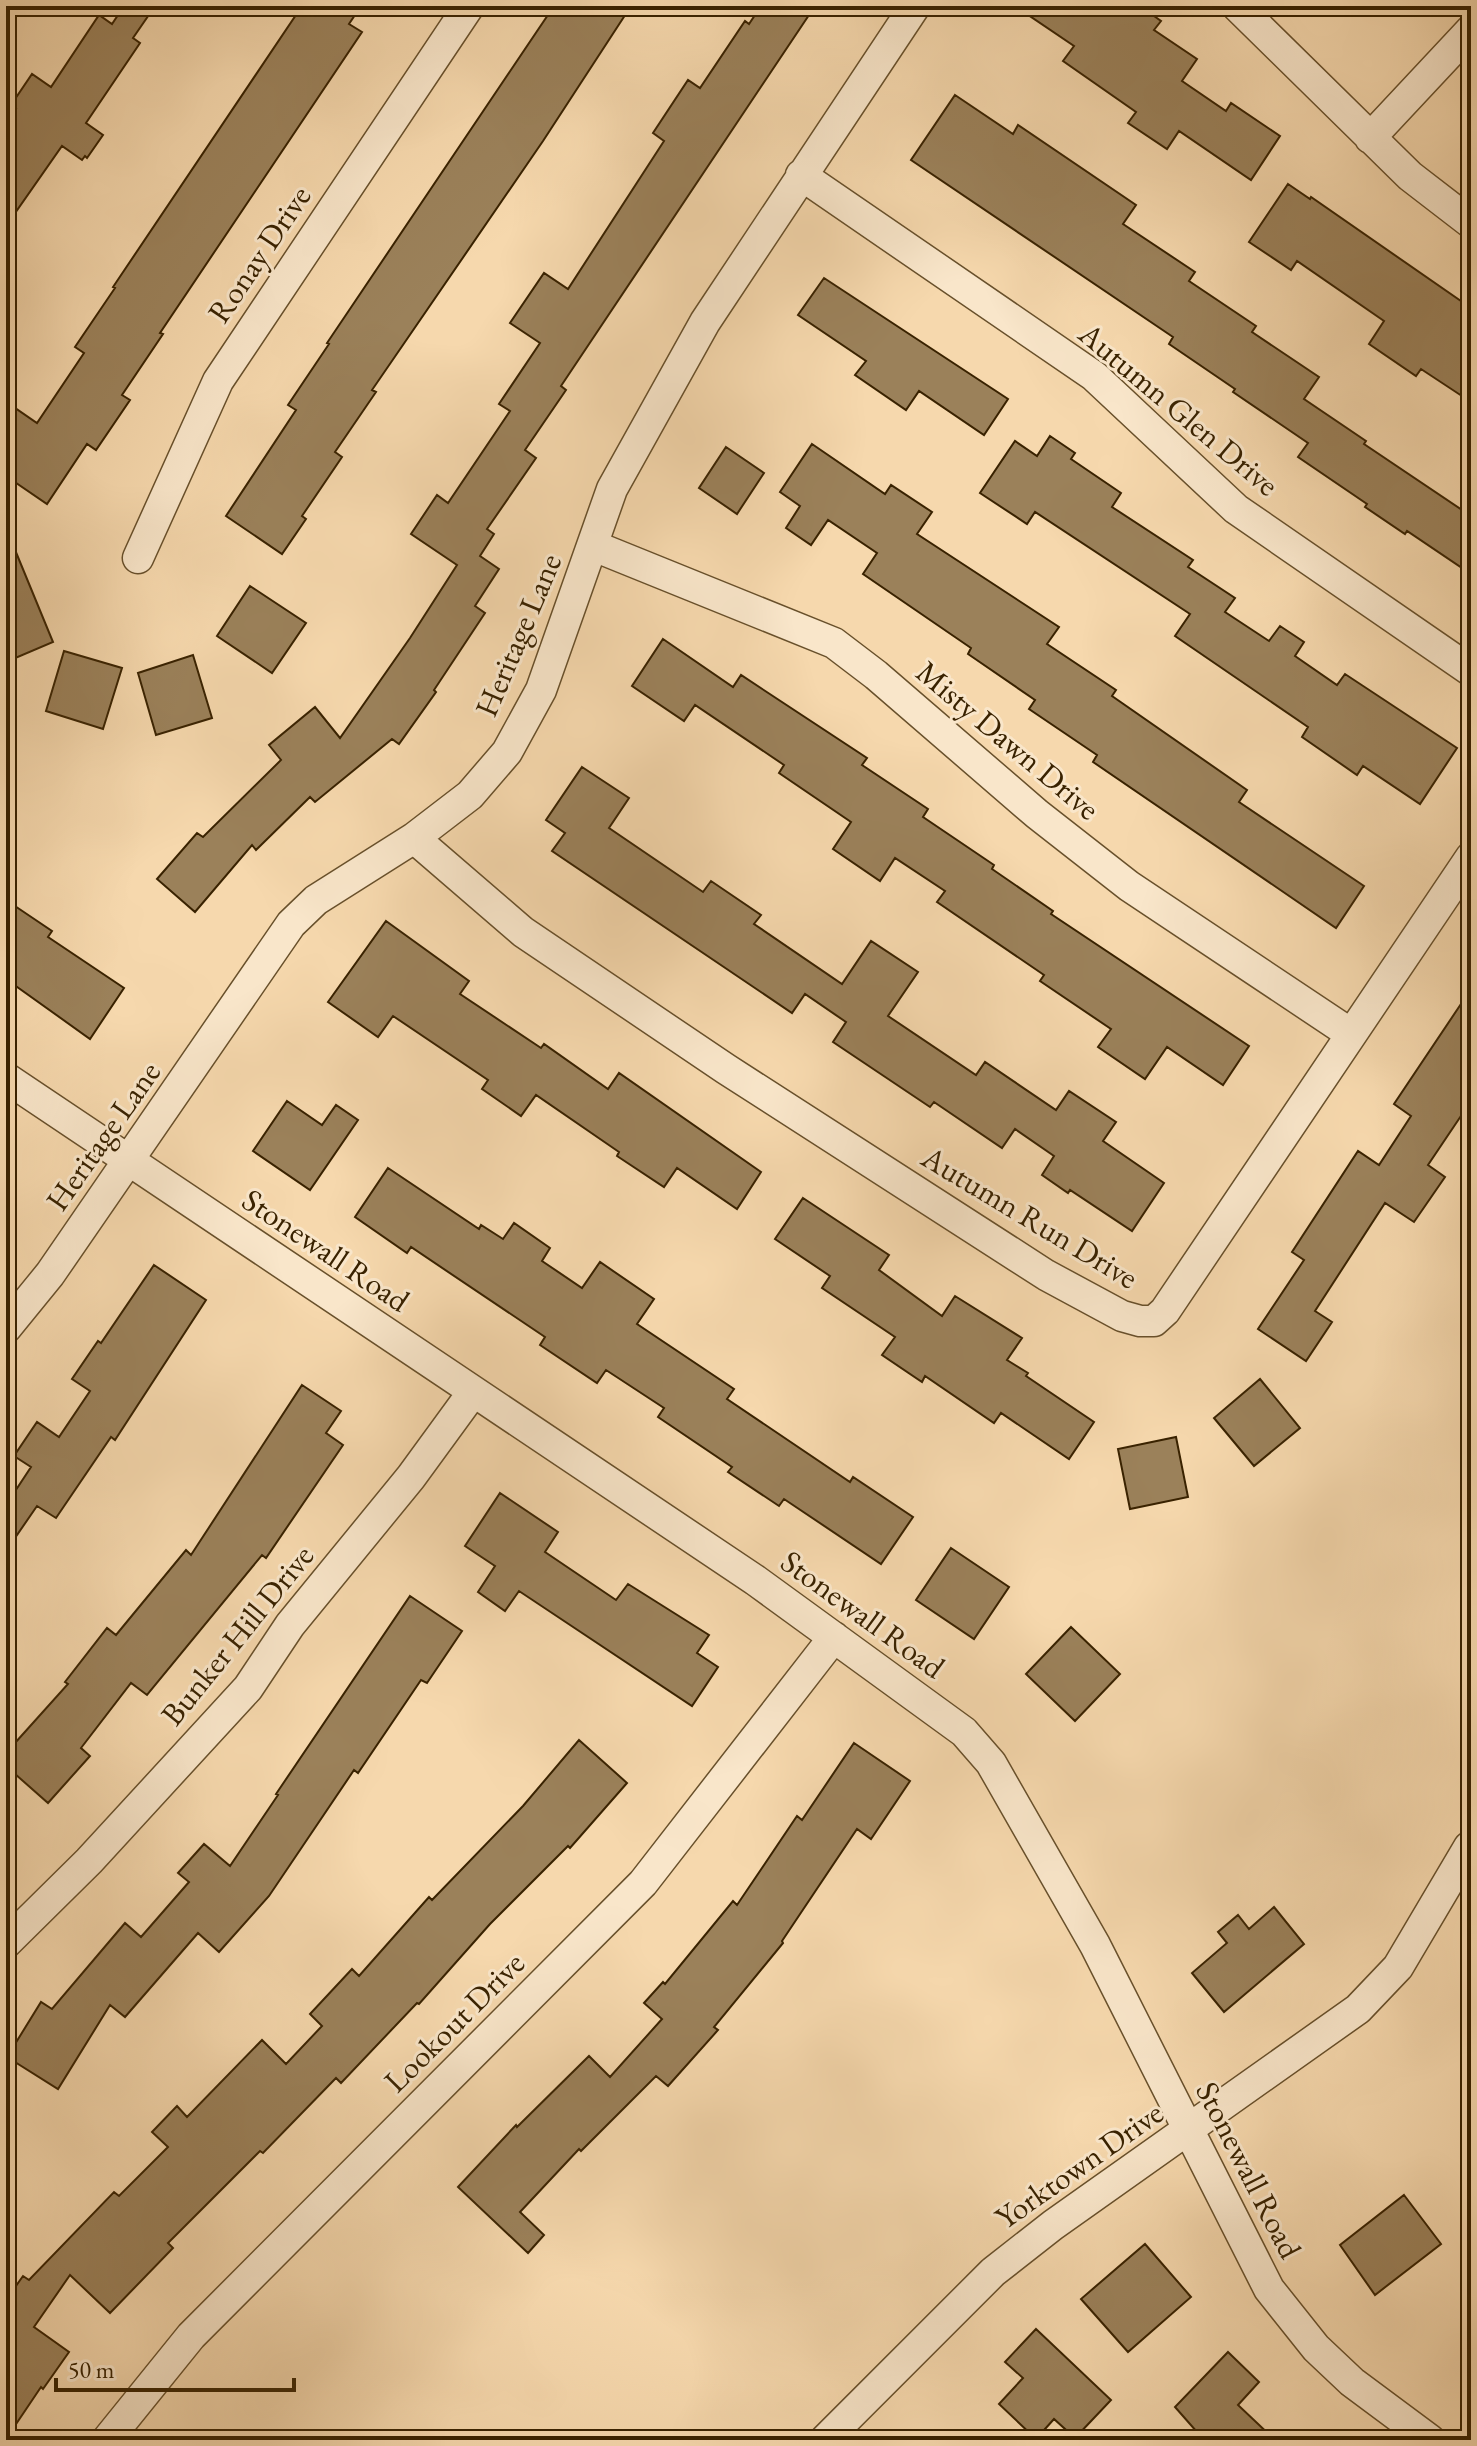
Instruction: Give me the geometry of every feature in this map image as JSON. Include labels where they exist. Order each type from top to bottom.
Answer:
[{"type":"street","name":"Ronay Drive","points":[[138,558],[218,381],[469,6]]},
{"type":"street","name":"Heritage Lane","points":[[6,1328],[50,1274],[291,924],[316,900],[414,838],[470,795],[507,752],[541,690],[612,489],[705,322],[915,6]]},
{"type":"street","points":[[1237,6],[1410,176],[1471,223]]},
{"type":"street","points":[[1370,138],[1471,30]]},
{"type":"street","name":"Autumn Glen Drive","points":[[801,175],[1094,376],[1236,509],[1471,671]]},
{"type":"street","name":"Misty Dawn Drive","points":[[594,546],[834,643],[876,675],[1037,814],[1129,886],[1351,1034]]},
{"type":"street","name":"Autumn Run Drive","points":[[414,838],[523,932],[726,1069],[1046,1275],[1122,1316],[1140,1321],[1154,1321],[1165,1311],[1471,857]]},
{"type":"street","name":"Stonewall Road","points":[[6,1078],[755,1580],[964,1732],[991,1763],[1095,1945],[1269,2289],[1316,2348],[1352,2382],[1430,2440]]},
{"type":"street","name":"Bunker Hill Drive","points":[[6,1943],[89,1861],[248,1688],[290,1625],[411,1477],[473,1392]]},
{"type":"street","name":"Lookout Drive","points":[[107,2440],[191,2336],[643,1883],[834,1637]]},
{"type":"street","name":"Yorktown Drive","points":[[825,2440],[993,2272],[1053,2225],[1358,2009],[1398,1967],[1469,1847]]},
{"type":"building","points":[[124,6],[155,6],[133,38],[140,43],[86,123],[103,135],[87,158],[85,156],[82,160],[62,146],[6,226],[6,123],[16,109],[11,105],[32,74],[51,87],[99,15],[112,24]]},
{"type":"building","points":[[302,6],[361,6],[349,24],[362,32],[160,333],[163,334],[122,395],[130,400],[96,450],[87,444],[47,504],[6,476],[6,421],[15,408],[37,423],[84,353],[75,347],[113,287]]},
{"type":"building","points":[[554,6],[631,6],[543,141],[372,390],[376,392],[335,452],[342,457],[302,516],[306,519],[282,554],[226,516],[296,410],[288,405],[327,343]]},
{"type":"building","points":[[761,6],[815,6],[561,386],[566,390],[525,450],[536,458],[487,529],[494,534],[480,556],[499,569],[475,606],[485,613],[434,690],[436,692],[399,744],[392,739],[315,802],[310,797],[256,850],[252,845],[195,912],[157,879],[197,833],[203,837],[281,760],[269,745],[315,707],[340,738],[410,638],[457,565],[411,534],[437,495],[448,503],[510,411],[499,404],[540,343],[510,323],[544,273],[568,289],[664,141],[653,133],[688,80],[700,88],[745,21],[749,24]]},
{"type":"building","points":[[1015,6],[1140,6],[1161,21],[1154,30],[1197,59],[1182,81],[1226,111],[1231,103],[1280,136],[1251,180],[1179,131],[1167,149],[1128,123],[1136,112],[1063,61],[1074,46]]},
{"type":"building","points":[[955,95],[1013,134],[1018,125],[1136,205],[1123,224],[1195,272],[1189,281],[1256,326],[1252,332],[1319,377],[1304,399],[1366,441],[1364,444],[1471,516],[1471,574],[1365,507],[1367,504],[1298,457],[1308,443],[1169,344],[1173,337],[911,160]]},
{"type":"building","points":[[1288,184],[1471,308],[1471,402],[1421,369],[1416,376],[1369,344],[1384,321],[1297,261],[1291,270],[1249,242]]},
{"type":"building","points":[[824,278],[1008,399],[984,435],[919,391],[906,410],[855,375],[866,361],[798,315]]},
{"type":"building","points":[[1050,436],[1075,453],[1071,459],[1121,493],[1112,507],[1193,560],[1188,567],[1235,598],[1225,612],[1269,641],[1280,626],[1304,642],[1295,656],[1337,685],[1345,674],[1457,748],[1420,804],[1363,766],[1357,775],[1302,737],[1308,727],[1175,636],[1190,614],[1035,512],[1027,524],[980,493],[1015,441],[1037,456]]},
{"type":"building","points":[[812,444],[885,494],[891,485],[932,512],[917,534],[1059,627],[1047,644],[1116,690],[1112,696],[1247,790],[1239,802],[1364,886],[1336,928],[1093,762],[1097,755],[1029,709],[1035,700],[968,654],[971,648],[863,574],[877,553],[828,520],[811,545],[786,528],[800,506],[780,492]]},
{"type":"building","points":[[726,447],[764,473],[737,514],[699,488]]},
{"type":"building","points":[[6,528],[53,642],[6,662]]},
{"type":"building","points":[[250,586],[306,623],[272,673],[217,636]]},
{"type":"building","points":[[663,639],[733,687],[741,675],[867,758],[862,765],[928,809],[923,817],[994,865],[992,869],[1053,911],[1051,914],[1249,1046],[1223,1085],[1167,1047],[1145,1079],[1098,1047],[1111,1029],[1040,981],[1044,975],[937,902],[945,891],[895,858],[880,881],[833,849],[851,822],[779,773],[784,765],[695,705],[684,721],[632,686]]},
{"type":"building","points":[[64,651],[122,668],[103,729],[46,711]]},
{"type":"building","points":[[193,655],[212,718],[156,735],[138,673]]},
{"type":"building","points":[[582,767],[629,798],[609,828],[703,892],[711,881],[761,915],[754,924],[842,984],[871,941],[918,972],[888,1016],[976,1075],[985,1062],[1056,1110],[1069,1091],[1116,1122],[1103,1141],[1164,1183],[1132,1231],[1042,1175],[1054,1156],[1015,1129],[1002,1148],[934,1102],[930,1107],[833,1042],[846,1022],[805,994],[792,1013],[552,851],[565,833],[546,820]]},
{"type":"building","points":[[6,900],[52,931],[48,937],[124,988],[90,1039],[6,979]]},
{"type":"building","points":[[386,921],[469,981],[460,994],[541,1048],[544,1044],[608,1089],[619,1073],[761,1172],[737,1209],[677,1168],[664,1187],[536,1095],[521,1116],[482,1089],[488,1080],[393,1016],[378,1037],[328,1002]]},
{"type":"building","points":[[1471,989],[1471,1101],[1428,1165],[1445,1177],[1414,1222],[1385,1203],[1315,1311],[1332,1322],[1306,1361],[1258,1329],[1304,1260],[1292,1252],[1358,1151],[1379,1165],[1411,1116],[1394,1104]]},
{"type":"building","points":[[287,1101],[322,1125],[336,1105],[358,1120],[310,1190],[253,1151]]},
{"type":"building","points":[[388,1168],[479,1229],[481,1225],[503,1239],[514,1223],[550,1248],[542,1261],[582,1288],[600,1262],[654,1299],[637,1324],[734,1389],[727,1399],[850,1482],[853,1477],[913,1517],[881,1564],[784,1499],[779,1506],[728,1472],[732,1467],[658,1417],[664,1408],[606,1370],[597,1383],[540,1345],[545,1337],[411,1247],[407,1253],[355,1217]]},
{"type":"building","points":[[803,1198],[889,1255],[879,1270],[942,1316],[955,1296],[1022,1338],[1007,1360],[1094,1422],[1069,1459],[1001,1413],[994,1423],[925,1376],[922,1382],[882,1355],[895,1337],[822,1288],[830,1276],[775,1239]]},
{"type":"building","points":[[154,1265],[206,1300],[115,1440],[111,1437],[56,1518],[37,1506],[6,1551],[6,1505],[31,1467],[14,1456],[37,1422],[59,1437],[90,1391],[72,1379],[98,1341],[101,1343]]},
{"type":"building","points":[[1260,1379],[1300,1428],[1254,1466],[1214,1418]]},
{"type":"building","points":[[302,1385],[341,1411],[326,1433],[343,1445],[266,1558],[262,1555],[147,1695],[131,1683],[81,1748],[90,1756],[48,1803],[6,1766],[6,1753],[68,1684],[65,1682],[107,1628],[116,1635],[186,1550],[191,1555]]},
{"type":"building","points":[[1176,1437],[1188,1497],[1130,1509],[1118,1449]]},
{"type":"building","points":[[500,1493],[558,1532],[545,1552],[616,1600],[628,1584],[709,1635],[697,1653],[718,1667],[692,1706],[519,1591],[505,1611],[478,1592],[495,1566],[465,1546]]},
{"type":"building","points":[[951,1548],[1009,1587],[974,1639],[916,1600]]},
{"type":"building","points":[[410,1596],[462,1631],[427,1683],[421,1680],[358,1773],[354,1770],[269,1896],[219,1952],[198,1933],[125,2017],[110,2005],[58,2089],[7,2057],[41,2002],[52,2009],[125,1923],[141,1937],[189,1882],[178,1873],[204,1844],[230,1866]]},
{"type":"building","points":[[1071,1627],[1120,1674],[1075,1721],[1026,1674]]},
{"type":"building","points":[[579,1740],[627,1783],[570,1848],[568,1846],[490,1924],[419,2004],[341,2083],[336,2078],[168,2243],[173,2248],[110,2313],[70,2275],[34,2327],[69,2352],[6,2439],[6,2300],[23,2276],[29,2280],[114,2192],[119,2196],[168,2147],[152,2132],[177,2106],[187,2117],[262,2040],[286,2064],[322,2026],[310,2014],[352,1969],[359,1976],[429,1897],[432,1900],[523,1806]]},
{"type":"building","points":[[854,1743],[910,1781],[871,1839],[857,1829],[783,1943],[714,2027],[718,2030],[668,2086],[656,2076],[581,2151],[579,2149],[520,2212],[544,2235],[528,2253],[458,2187],[516,2125],[589,2056],[610,2077],[662,2019],[644,2003],[663,1982],[665,1984],[733,1901],[737,1905],[797,1816],[802,1820]]},
{"type":"building","points":[[1274,1907],[1304,1944],[1224,2012],[1192,1973],[1227,1943],[1218,1932],[1238,1915],[1249,1929]]},
{"type":"building","points":[[1404,2195],[1441,2244],[1375,2295],[1340,2245]]},
{"type":"building","points":[[1145,2244],[1191,2297],[1128,2352],[1081,2299]]},
{"type":"building","points":[[1036,2329],[1111,2400],[1075,2438],[1054,2419],[1036,2439],[999,2404],[1023,2378],[1005,2362]]},
{"type":"building","points":[[1228,2352],[1259,2382],[1238,2405],[1275,2440],[1204,2440],[1175,2407]]}]
